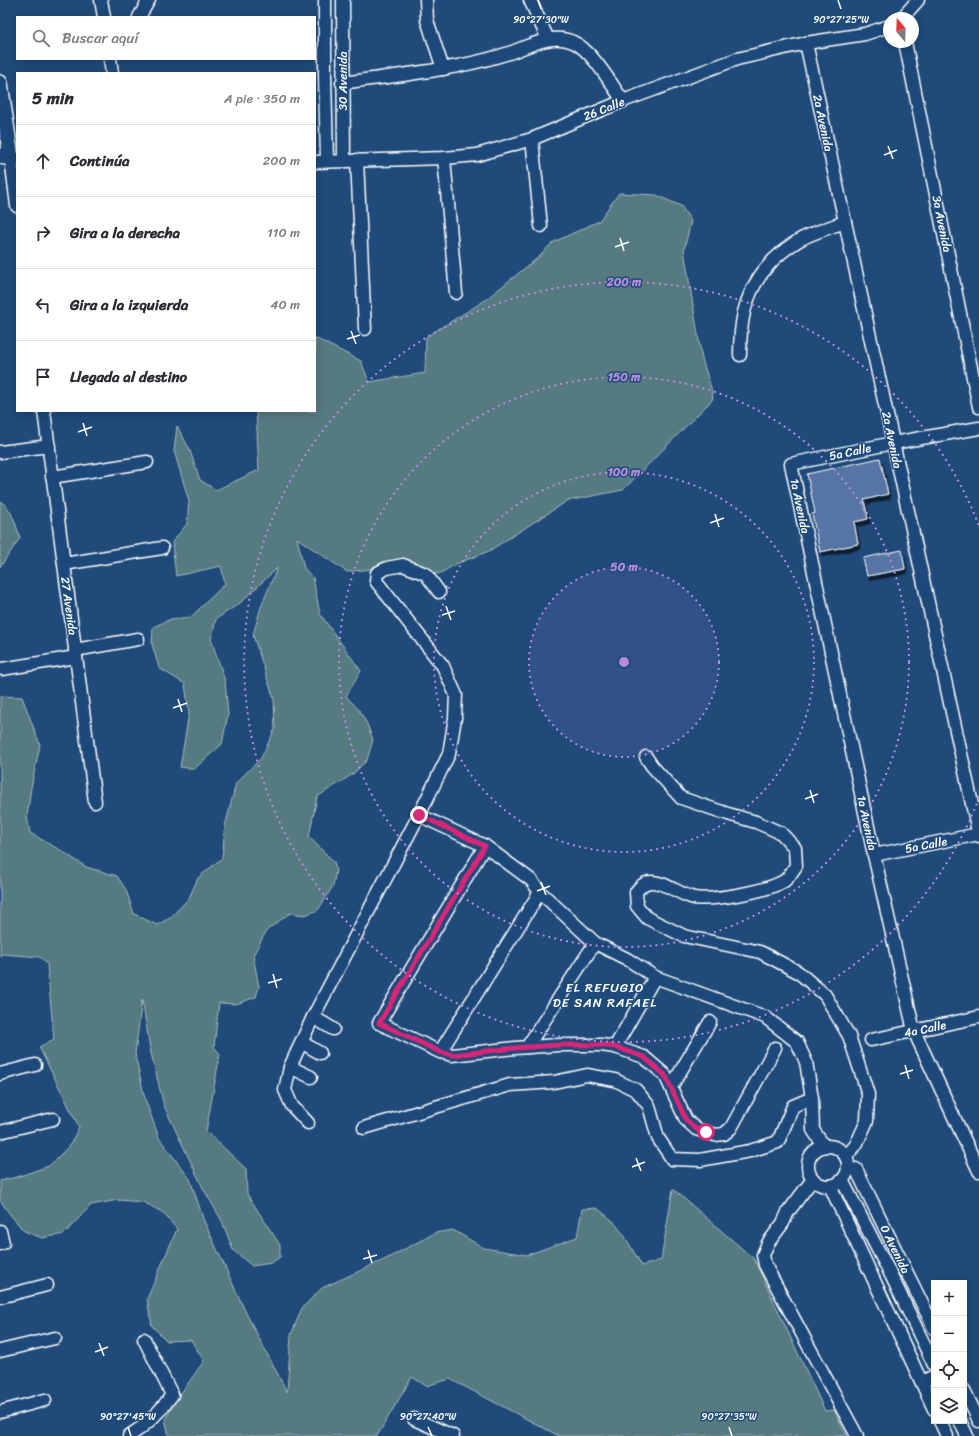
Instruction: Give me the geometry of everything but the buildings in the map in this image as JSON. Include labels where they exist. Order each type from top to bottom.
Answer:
[{"type":"main road","points":[[0,83],[9,158]]},
{"type":"street","points":[[101,0],[104,16]]},
{"type":"street","points":[[140,16],[149,0]]},
{"type":"street","name":"30 Avenida","points":[[321,162],[325,75],[325,0]]},
{"type":"street","name":"30 Avenida","points":[[343,0],[342,83],[344,161]]},
{"type":"street","points":[[426,0],[427,20],[443,69]]},
{"type":"street","points":[[530,0],[548,39]]},
{"type":"street","points":[[907,12],[918,0]]},
{"type":"street","name":"26 Calle","points":[[321,162],[444,158],[477,155],[532,139],[624,101],[738,59],[806,43],[865,34],[883,28]]},
{"type":"street","points":[[342,83],[443,69],[509,52],[548,39],[564,39],[574,42],[593,59],[624,101]]},
{"type":"street","name":"2a Avenida","points":[[806,43],[979,835]]},
{"type":"street","name":"3a Avenida","points":[[906,48],[979,407]]},
{"type":"street","points":[[532,139],[541,226]]},
{"type":"street","points":[[9,158],[16,200]]},
{"type":"street","points":[[444,158],[456,293]]},
{"type":"street","points":[[357,160],[365,330]]},
{"type":"street","points":[[740,355],[744,312],[751,293],[765,269],[782,251],[803,238],[844,222]]},
{"type":"street","name":"27 Avenida","points":[[44,412],[95,802]]},
{"type":"street","name":"5a Calle","points":[[792,464],[893,443],[979,428]]},
{"type":"street","points":[[0,452],[48,446]]},
{"type":"street","points":[[52,477],[147,462]]},
{"type":"street","name":"1a Avenida","points":[[792,464],[874,855],[914,1031],[979,1171]]},
{"type":"street","points":[[64,564],[162,548]]},
{"type":"street","points":[[308,1123],[292,1106],[284,1090],[290,1067],[313,1017],[419,815],[449,754],[455,718],[456,695],[443,666],[376,581],[377,573],[386,568],[403,565],[426,574],[439,592]]},
{"type":"street","points":[[2,669],[76,654],[138,639]]},
{"type":"street","points":[[646,757],[652,766],[681,798],[756,822],[781,833],[795,848],[796,866],[785,880],[765,889],[717,898],[694,898],[660,883],[651,882],[642,884],[636,892],[637,906],[647,918],[684,936],[760,952],[798,972],[825,995],[849,1036],[868,1094],[867,1121],[856,1145],[846,1156]]},
{"type":"street","points":[[419,815],[485,846],[530,880],[540,892],[595,943],[627,959],[655,977],[765,1017],[797,1042],[806,1062],[812,1098],[813,1130],[824,1146]]},
{"type":"street","name":"5a Calle","points":[[874,855],[979,835]]},
{"type":"street","points":[[485,846],[379,1023],[440,1052],[452,1055],[558,1045],[601,1045],[615,1047],[644,1057],[665,1075],[686,1120],[696,1129],[716,1134],[724,1134],[731,1128],[775,1048]]},
{"type":"street","points":[[440,1052],[540,892]]},
{"type":"street","points":[[527,1047],[595,943]]},
{"type":"street","points":[[615,1047],[655,977]]},
{"type":"street","points":[[313,1017],[333,1029]]},
{"type":"street","name":"4a Calle","points":[[871,1040],[979,1017]]},
{"type":"street","points":[[671,1087],[710,1022]]},
{"type":"street","points":[[301,1042],[320,1053]]},
{"type":"street","points":[[0,1074],[35,1065]]},
{"type":"street","points":[[290,1067],[311,1077]]},
{"type":"street","points":[[364,1128],[510,1085],[554,1082],[587,1075],[615,1080],[636,1090],[649,1106],[658,1138],[672,1159],[700,1160],[750,1151],[778,1142],[793,1106],[812,1098]]},
{"type":"street","points":[[0,1132],[53,1119]]},
{"type":"street","points":[[824,1146],[833,1146],[841,1150],[846,1156],[849,1164],[847,1173],[842,1180],[830,1186],[821,1185],[812,1179],[808,1164],[816,1149],[824,1146]]},
{"type":"street","name":"0 Avenida","points":[[856,1169],[931,1322]]},
{"type":"street","points":[[812,1179],[768,1243],[763,1255],[765,1265],[857,1436]]},
{"type":"street","points":[[842,1180],[931,1360]]},
{"type":"street","points":[[830,1186],[931,1402]]},
{"type":"street","points":[[0,1231],[2,1244]]},
{"type":"street","points":[[857,1244],[871,1237]]},
{"type":"street","points":[[876,1283],[890,1275]]},
{"type":"street","points":[[0,1297],[47,1285]]},
{"type":"street","points":[[0,1351],[55,1338]]},
{"type":"street","points":[[129,1436],[143,1428],[164,1406],[172,1395],[144,1340]]},
{"type":"street","points":[[922,1382],[931,1378]]},
{"type":"street","points":[[967,1396],[979,1421]]},
{"type":"street","points":[[0,1412],[45,1400]]},
{"type":"street","points":[[414,1419],[453,1436]]},
{"type":"street","points":[[941,1424],[947,1436]]},
{"type":"street","points":[[961,1424],[967,1436]]},
{"type":"green space","points":[[619,193],[656,195],[681,206],[691,221],[684,250],[702,359],[713,399],[623,490],[567,501],[489,551],[456,564],[439,574],[418,567],[404,558],[382,563],[371,569],[347,572],[297,538],[304,568],[313,578],[320,614],[361,671],[346,696],[359,710],[367,724],[373,740],[367,760],[353,774],[317,797],[309,837],[334,862],[336,870],[333,886],[318,910],[305,915],[290,913],[267,930],[253,955],[259,987],[256,997],[236,1004],[219,1003],[214,1047],[220,1054],[206,1131],[246,1169],[247,1194],[280,1245],[280,1257],[271,1263],[252,1266],[233,1250],[222,1221],[203,1188],[164,1106],[150,1049],[142,999],[135,1054],[145,1099],[159,1138],[190,1179],[204,1221],[247,1315],[287,1392],[291,1335],[302,1308],[322,1288],[386,1259],[435,1233],[453,1230],[484,1248],[527,1255],[577,1237],[582,1209],[597,1208],[613,1221],[624,1235],[642,1266],[661,1260],[673,1189],[754,1259],[825,1411],[834,1410],[847,1436],[559,1436],[450,1379],[426,1386],[412,1377],[377,1436],[169,1436],[165,1419],[179,1396],[204,1361],[191,1340],[167,1341],[152,1326],[147,1299],[177,1229],[162,1212],[143,1202],[118,1200],[91,1205],[64,1234],[42,1238],[24,1231],[0,1200],[0,1181],[49,1166],[70,1145],[79,1127],[39,1047],[54,1039],[47,964],[40,957],[2,954],[0,956],[0,696],[22,697],[40,745],[27,816],[30,833],[62,851],[86,867],[117,876],[126,890],[134,914],[157,925],[170,918],[189,898],[198,878],[222,858],[225,827],[236,783],[261,758],[275,729],[274,699],[253,635],[261,607],[277,568],[240,603],[216,619],[211,639],[225,681],[228,714],[222,744],[194,769],[180,767],[189,713],[185,684],[159,668],[152,644],[153,627],[171,619],[191,617],[225,584],[221,566],[176,576],[172,542],[187,524],[189,501],[174,451],[177,426],[189,448],[200,480],[216,490],[259,470],[256,412],[316,412],[316,338],[361,361],[369,382],[425,373],[426,337],[484,301],[540,256],[552,243],[599,221]]},
{"type":"green space","points":[[0,501],[11,512],[20,538],[0,567]]},
{"type":"district","name":"EL REFUGIO DE SAN RAFAEL","points":[[605,994]]},
{"type":"route","points":[[419,815],[485,846],[471,867],[379,1023],[440,1052],[452,1055],[558,1045],[601,1045],[615,1047],[644,1057],[665,1075],[686,1120],[696,1129],[706,1132]]}]
